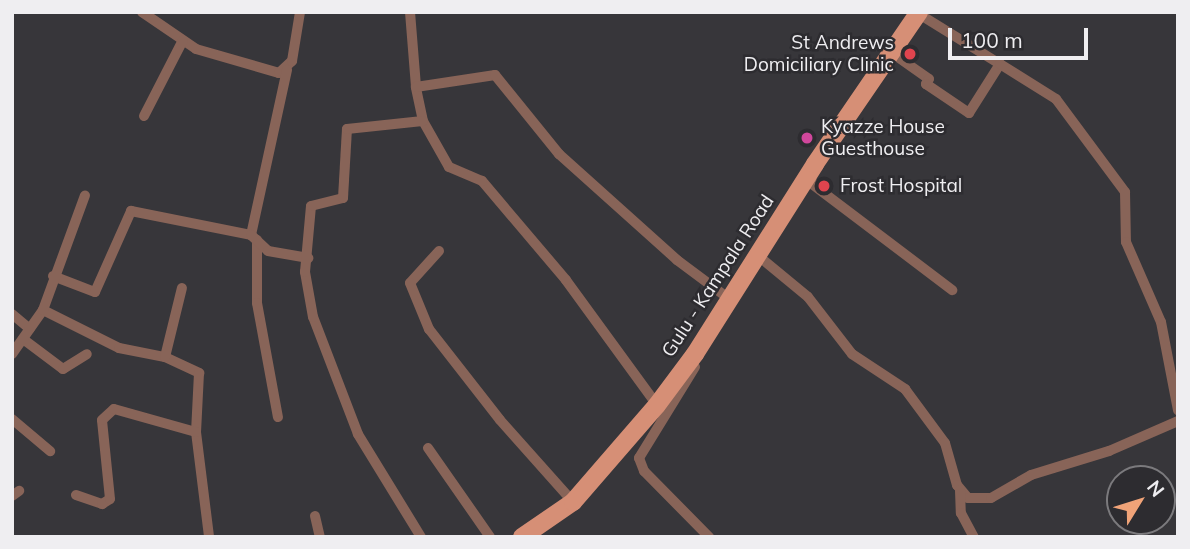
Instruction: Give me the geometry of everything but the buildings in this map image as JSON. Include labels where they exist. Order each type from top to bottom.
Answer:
[{"type":"main road","name":"Gulu - Kampala Road","points":[[535,534],[573,502],[657,405],[810,171],[919,13]]},
{"type":"street","points":[[142,12],[183,40],[223,60],[257,70],[287,70]]},
{"type":"street","points":[[278,417],[257,303],[254,237],[300,12]]},
{"type":"street","points":[[410,12],[416,87],[423,121],[449,167],[482,181],[566,280],[657,405]]},
{"type":"street","points":[[919,13],[1056,99],[1125,192],[1126,242],[1161,322],[1178,411]]},
{"type":"street","points":[[144,116],[183,40]]},
{"type":"street","points":[[892,53],[969,113],[1000,64]]},
{"type":"street","points":[[416,87],[495,75],[559,154],[726,303],[711,342],[639,458],[643,471],[709,537]]},
{"type":"street","points":[[421,537],[358,434],[305,290],[311,206],[343,198],[347,129],[423,121]]},
{"type":"street","points":[[810,171],[812,184],[952,290]]},
{"type":"street","points":[[12,354],[43,310],[53,276],[85,195]]},
{"type":"street","points":[[53,276],[95,292],[131,211],[175,223],[254,237],[275,253],[308,258]]},
{"type":"street","points":[[439,251],[410,283],[429,330],[500,420],[573,502]]},
{"type":"street","points":[[756,254],[808,296],[852,354],[905,389],[946,443],[960,490],[961,513],[974,537]]},
{"type":"street","points":[[165,358],[182,288]]},
{"type":"street","points":[[43,310],[119,348],[165,358],[202,377],[196,432],[209,537]]},
{"type":"street","points":[[12,314],[30,329]]},
{"type":"street","points":[[23,339],[63,369],[87,354]]},
{"type":"street","points":[[76,495],[102,504],[110,499],[102,420],[114,409],[196,432]]},
{"type":"street","points":[[12,419],[50,451]]},
{"type":"street","points":[[960,490],[968,498],[991,498],[1031,475],[1109,451],[1178,421]]},
{"type":"street","points":[[428,448],[490,537]]},
{"type":"street","points":[[315,516],[320,537]]},
{"type":"place","name":"St Andrews Domiciliary Clinic","points":[[910,54]]},
{"type":"place","name":"Kyazze House Guesthouse","points":[[807,138]]},
{"type":"place","name":"Frost Hospital","points":[[824,186]]}]
